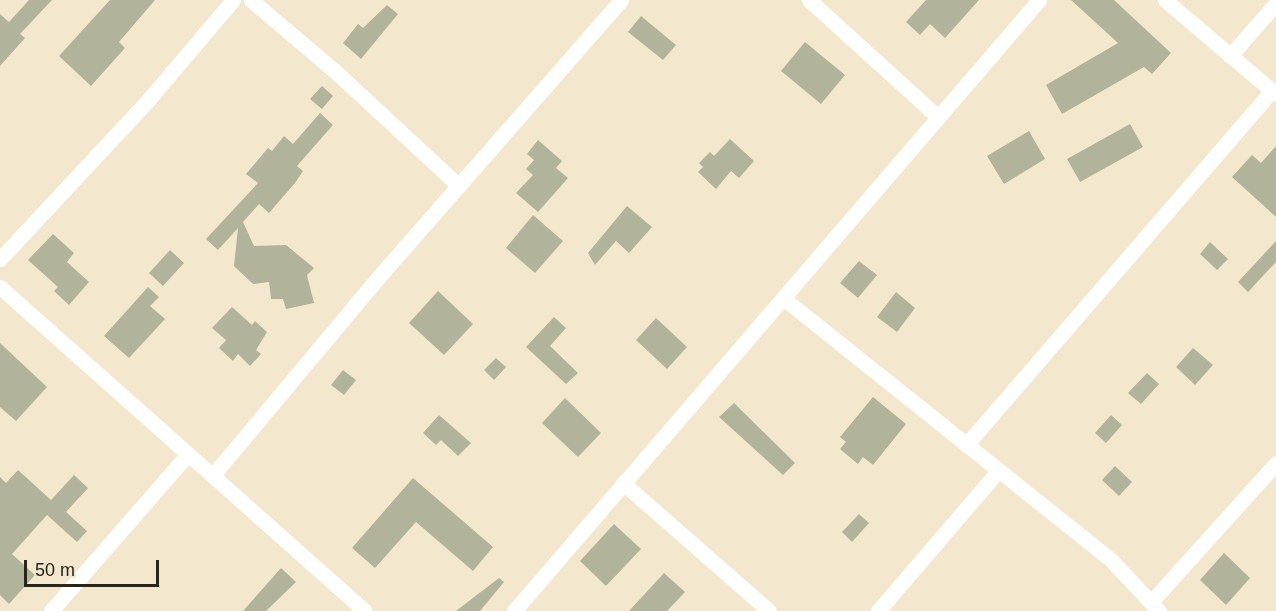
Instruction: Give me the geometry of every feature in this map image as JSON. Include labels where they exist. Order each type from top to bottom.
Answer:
[{"type":"street","points":[[0,259],[149,99],[233,0]]},
{"type":"street","points":[[251,0],[337,73],[459,186]]},
{"type":"street","points":[[213,476],[459,186],[621,0]]},
{"type":"street","points":[[808,0],[937,116]]},
{"type":"street","points":[[514,611],[1039,0]]},
{"type":"street","points":[[966,445],[1274,92],[1166,0]]},
{"type":"street","points":[[1230,56],[1276,3]]},
{"type":"street","points":[[0,287],[365,611]]},
{"type":"street","points":[[783,298],[1112,561],[1155,606],[1276,463]]},
{"type":"street","points":[[51,611],[188,454]]},
{"type":"street","points":[[878,611],[998,471]]},
{"type":"street","points":[[623,483],[770,611]]},
{"type":"building","points":[[29,0],[52,0],[20,34],[25,38],[0,66],[0,14],[9,22]]},
{"type":"building","points":[[110,0],[155,0],[119,42],[125,48],[91,86],[59,56]]},
{"type":"building","points":[[926,0],[979,0],[945,38],[930,24],[920,35],[906,22]]},
{"type":"building","points":[[1071,0],[1114,0],[1171,53],[1152,74],[1144,67],[1062,114],[1046,85],[1118,43]]},
{"type":"building","points":[[387,5],[398,14],[361,59],[343,43],[358,24],[363,28]]},
{"type":"building","points":[[641,16],[676,45],[663,60],[628,32]]},
{"type":"building","points":[[805,42],[845,75],[821,104],[781,71]]},
{"type":"building","points":[[322,86],[333,96],[322,109],[310,99]]},
{"type":"building","points":[[320,113],[333,125],[297,166],[303,171],[295,183],[269,213],[259,204],[243,222],[254,246],[286,245],[314,268],[307,275],[314,303],[286,309],[283,299],[271,299],[269,282],[253,284],[234,266],[238,228],[218,250],[206,239],[258,183],[246,174],[268,148],[272,151],[284,136],[293,144]]},
{"type":"building","points":[[1130,124],[1143,147],[1080,182],[1067,159]]},
{"type":"building","points":[[1029,131],[1045,159],[1004,184],[987,156]]},
{"type":"building","points":[[730,139],[754,161],[739,178],[731,171],[716,189],[698,172],[703,167],[699,163],[710,152],[714,156]]},
{"type":"building","points":[[538,140],[562,161],[556,168],[568,178],[538,212],[516,193],[533,175],[526,169],[534,160],[527,154]]},
{"type":"building","points":[[1276,146],[1276,217],[1232,177],[1252,155],[1261,163]]},
{"type":"building","points":[[627,206],[652,227],[629,253],[616,241],[595,265],[588,253]]},
{"type":"building","points":[[533,215],[563,241],[535,273],[506,248]]},
{"type":"building","points":[[53,234],[74,253],[67,262],[89,282],[69,305],[54,291],[58,287],[28,260]]},
{"type":"building","points":[[1276,241],[1276,262],[1248,292],[1238,282]]},
{"type":"building","points":[[1210,242],[1228,259],[1217,270],[1200,254]]},
{"type":"building","points":[[170,250],[184,263],[163,286],[149,273]]},
{"type":"building","points":[[859,261],[877,275],[858,298],[840,283]]},
{"type":"building","points":[[148,287],[159,297],[150,306],[165,319],[129,358],[104,336]]},
{"type":"building","points":[[438,291],[473,324],[444,355],[409,323]]},
{"type":"building","points":[[896,292],[915,308],[897,332],[877,317]]},
{"type":"building","points":[[232,307],[252,325],[255,321],[267,332],[256,350],[261,354],[250,366],[238,354],[233,361],[219,348],[226,340],[212,328]]},
{"type":"building","points":[[554,317],[566,328],[550,346],[578,373],[566,384],[526,347]]},
{"type":"building","points":[[656,318],[687,347],[667,369],[636,340]]},
{"type":"building","points":[[0,343],[47,387],[16,421],[0,407]]},
{"type":"building","points":[[1193,348],[1213,365],[1195,385],[1176,367]]},
{"type":"building","points":[[496,358],[506,367],[494,380],[484,370]]},
{"type":"building","points":[[343,370],[356,380],[344,395],[331,385]]},
{"type":"building","points":[[1147,373],[1159,384],[1141,404],[1128,393]]},
{"type":"building","points":[[873,397],[906,424],[873,465],[863,457],[858,464],[840,449],[846,442],[840,437]]},
{"type":"building","points":[[565,398],[601,433],[578,457],[542,423]]},
{"type":"building","points":[[734,403],[795,463],[783,475],[719,417]]},
{"type":"building","points":[[439,415],[471,443],[458,456],[441,440],[436,445],[423,433]]},
{"type":"building","points":[[1111,415],[1122,425],[1106,443],[1095,433]]},
{"type":"building","points":[[1115,466],[1132,482],[1119,496],[1102,480]]},
{"type":"building","points":[[18,470],[51,500],[74,475],[88,488],[66,512],[87,531],[77,542],[47,515],[12,554],[35,575],[9,604],[0,595],[0,477],[6,483]]},
{"type":"building","points":[[413,478],[493,547],[473,571],[416,522],[375,568],[352,548]]},
{"type":"building","points":[[859,514],[869,523],[852,542],[842,532]]},
{"type":"building","points":[[614,524],[641,549],[606,586],[580,561]]},
{"type":"building","points":[[1224,553],[1250,578],[1226,605],[1200,580]]},
{"type":"building","points":[[281,568],[296,582],[266,611],[243,611]]},
{"type":"building","points":[[664,573],[685,592],[667,611],[629,611]]},
{"type":"building","points":[[499,578],[504,582],[480,611],[456,611]]}]
